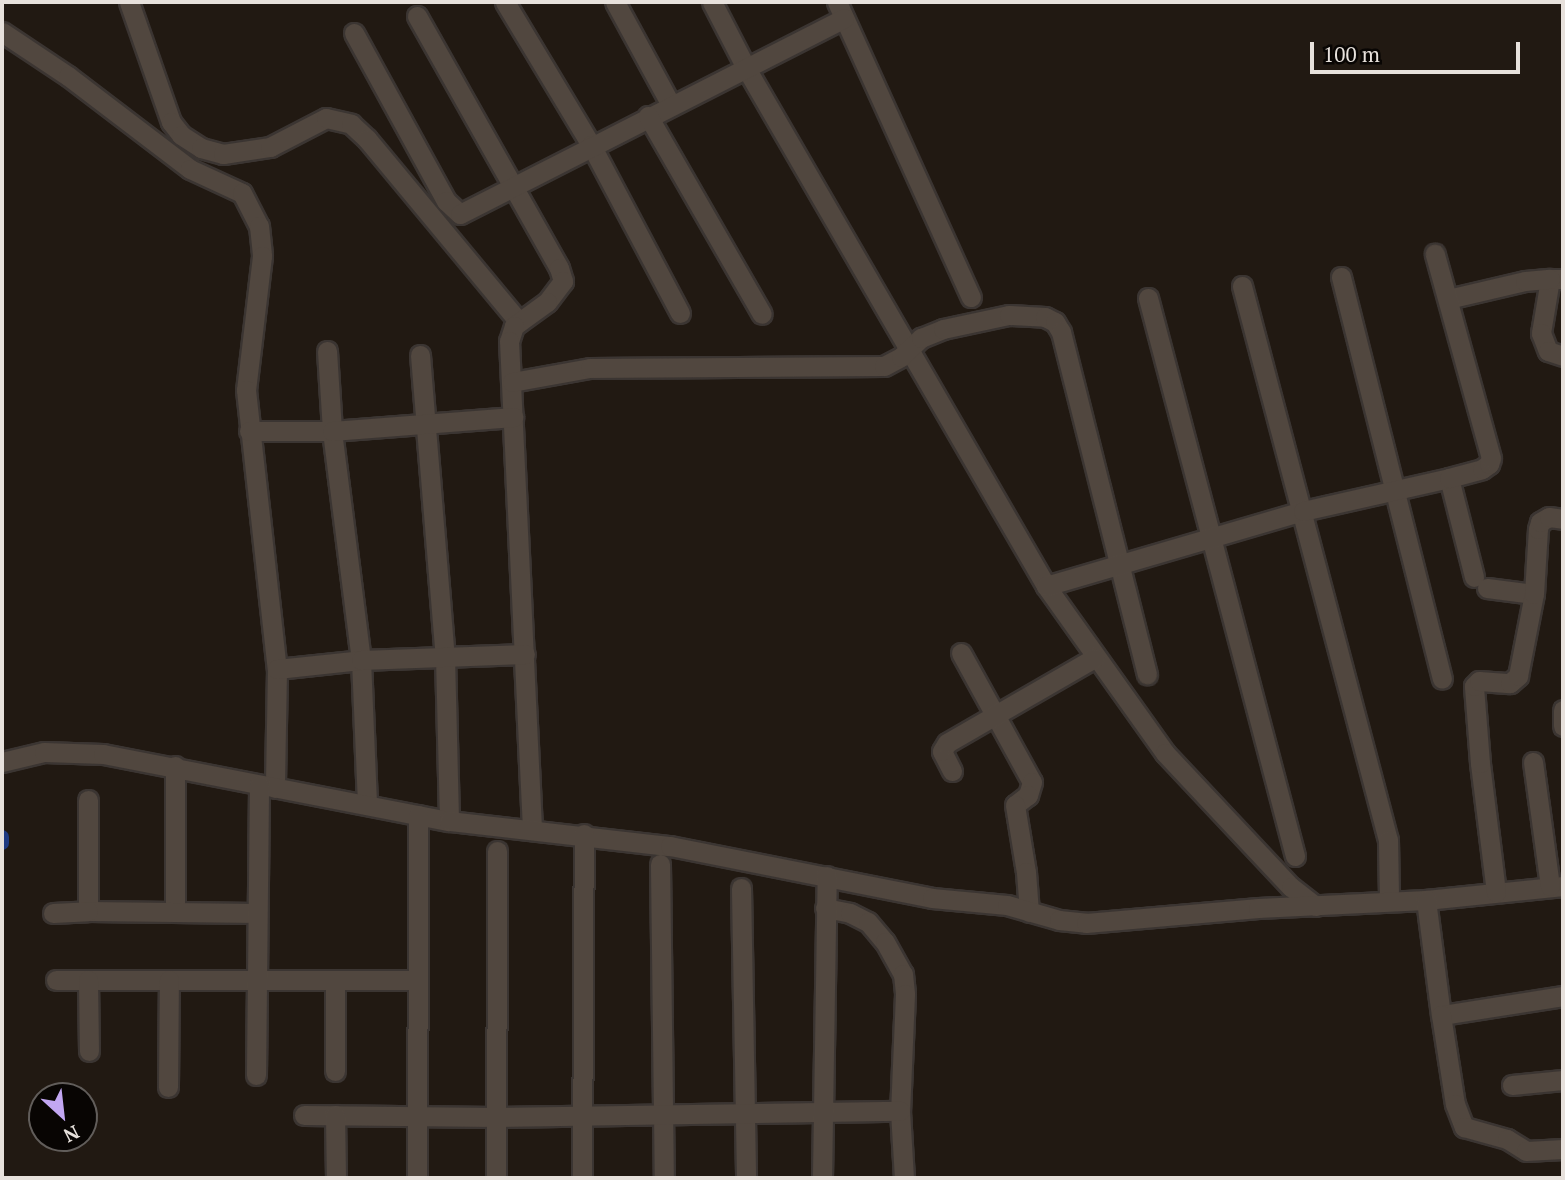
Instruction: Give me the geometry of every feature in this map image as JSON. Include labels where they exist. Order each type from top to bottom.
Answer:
[{"type":"street","points":[[130,2],[171,122],[181,135],[201,148],[223,154],[270,148],[327,118],[351,124],[367,139],[519,322]]},
{"type":"street","points":[[505,2],[589,141],[680,313]]},
{"type":"street","points":[[615,2],[668,100]]},
{"type":"street","points":[[712,2],[743,62],[1046,586],[1094,658],[1165,753],[1291,887],[1315,906]]},
{"type":"street","points":[[354,33],[453,208],[464,213],[589,141],[840,10],[971,297]]},
{"type":"street","points":[[417,16],[559,268],[563,281],[547,302],[514,326],[509,341],[532,830]]},
{"type":"street","points":[[2,32],[68,76],[190,169],[242,193],[252,208],[262,242],[246,390],[277,669],[257,913],[257,1075]]},
{"type":"street","points":[[589,141],[648,116],[668,100]]},
{"type":"street","points":[[648,116],[762,314]]},
{"type":"street","points":[[1046,586],[1303,512],[1482,470],[1491,458],[1435,254]]},
{"type":"street","points":[[1341,277],[1442,679]]},
{"type":"street","points":[[1448,299],[1525,281],[1557,279],[1541,333],[1543,344],[1557,356],[1563,356]]},
{"type":"street","points":[[1242,286],[1388,840],[1389,900]]},
{"type":"street","points":[[1148,298],[1295,856]]},
{"type":"street","points":[[512,382],[565,370],[613,367],[884,366],[901,357],[909,346],[943,329],[1009,315],[1027,314],[1055,321],[1061,332],[1147,674]]},
{"type":"street","points":[[327,351],[332,431],[361,660],[367,805]]},
{"type":"street","points":[[420,355],[445,656],[449,821]]},
{"type":"street","points":[[250,431],[332,431],[513,417]]},
{"type":"street","points":[[1449,478],[1480,583],[1534,594]]},
{"type":"street","points":[[1496,892],[1474,686],[1479,681],[1510,683],[1518,676],[1534,594],[1535,555],[1541,522],[1549,517],[1563,519]]},
{"type":"street","points":[[961,653],[1032,782],[1028,795],[1015,805],[1026,872],[1029,912]]},
{"type":"street","points":[[277,669],[361,660],[525,654]]},
{"type":"street","points":[[952,771],[942,751],[944,747],[1094,658]]},
{"type":"street","points":[[1563,710],[1563,726]]},
{"type":"street","points":[[2,762],[24,754],[103,754],[449,821],[584,834],[670,846],[932,898],[1007,905],[1086,923],[1233,909],[1426,900],[1557,886],[1533,762]]},
{"type":"street","points":[[174,766],[175,912]]},
{"type":"street","points":[[88,800],[88,911]]},
{"type":"street","points":[[417,1178],[418,815]]},
{"type":"street","points":[[582,1178],[584,834]]},
{"type":"street","points":[[496,1178],[498,850]]},
{"type":"street","points":[[660,864],[664,1178]]},
{"type":"street","points":[[822,1178],[827,876]]},
{"type":"street","points":[[741,888],[746,1178]]},
{"type":"street","points":[[1426,900],[1455,1104],[1464,1127],[1507,1139],[1526,1151],[1563,1149]]},
{"type":"street","points":[[825,908],[850,913],[868,922],[885,942],[902,974],[905,994],[900,1111],[904,1178]]},
{"type":"street","points":[[53,913],[257,913]]},
{"type":"street","points":[[56,980],[417,980]]},
{"type":"street","points":[[88,980],[89,1051]]},
{"type":"street","points":[[335,980],[335,1071]]},
{"type":"street","points":[[169,981],[169,1087]]},
{"type":"street","points":[[1441,1015],[1563,996]]},
{"type":"street","points":[[1512,1085],[1563,1080]]},
{"type":"street","points":[[304,1115],[496,1117],[900,1111]]},
{"type":"street","points":[[335,1115],[336,1178]]},
{"type":"waterway","points":[[2,837],[2,843]]}]
